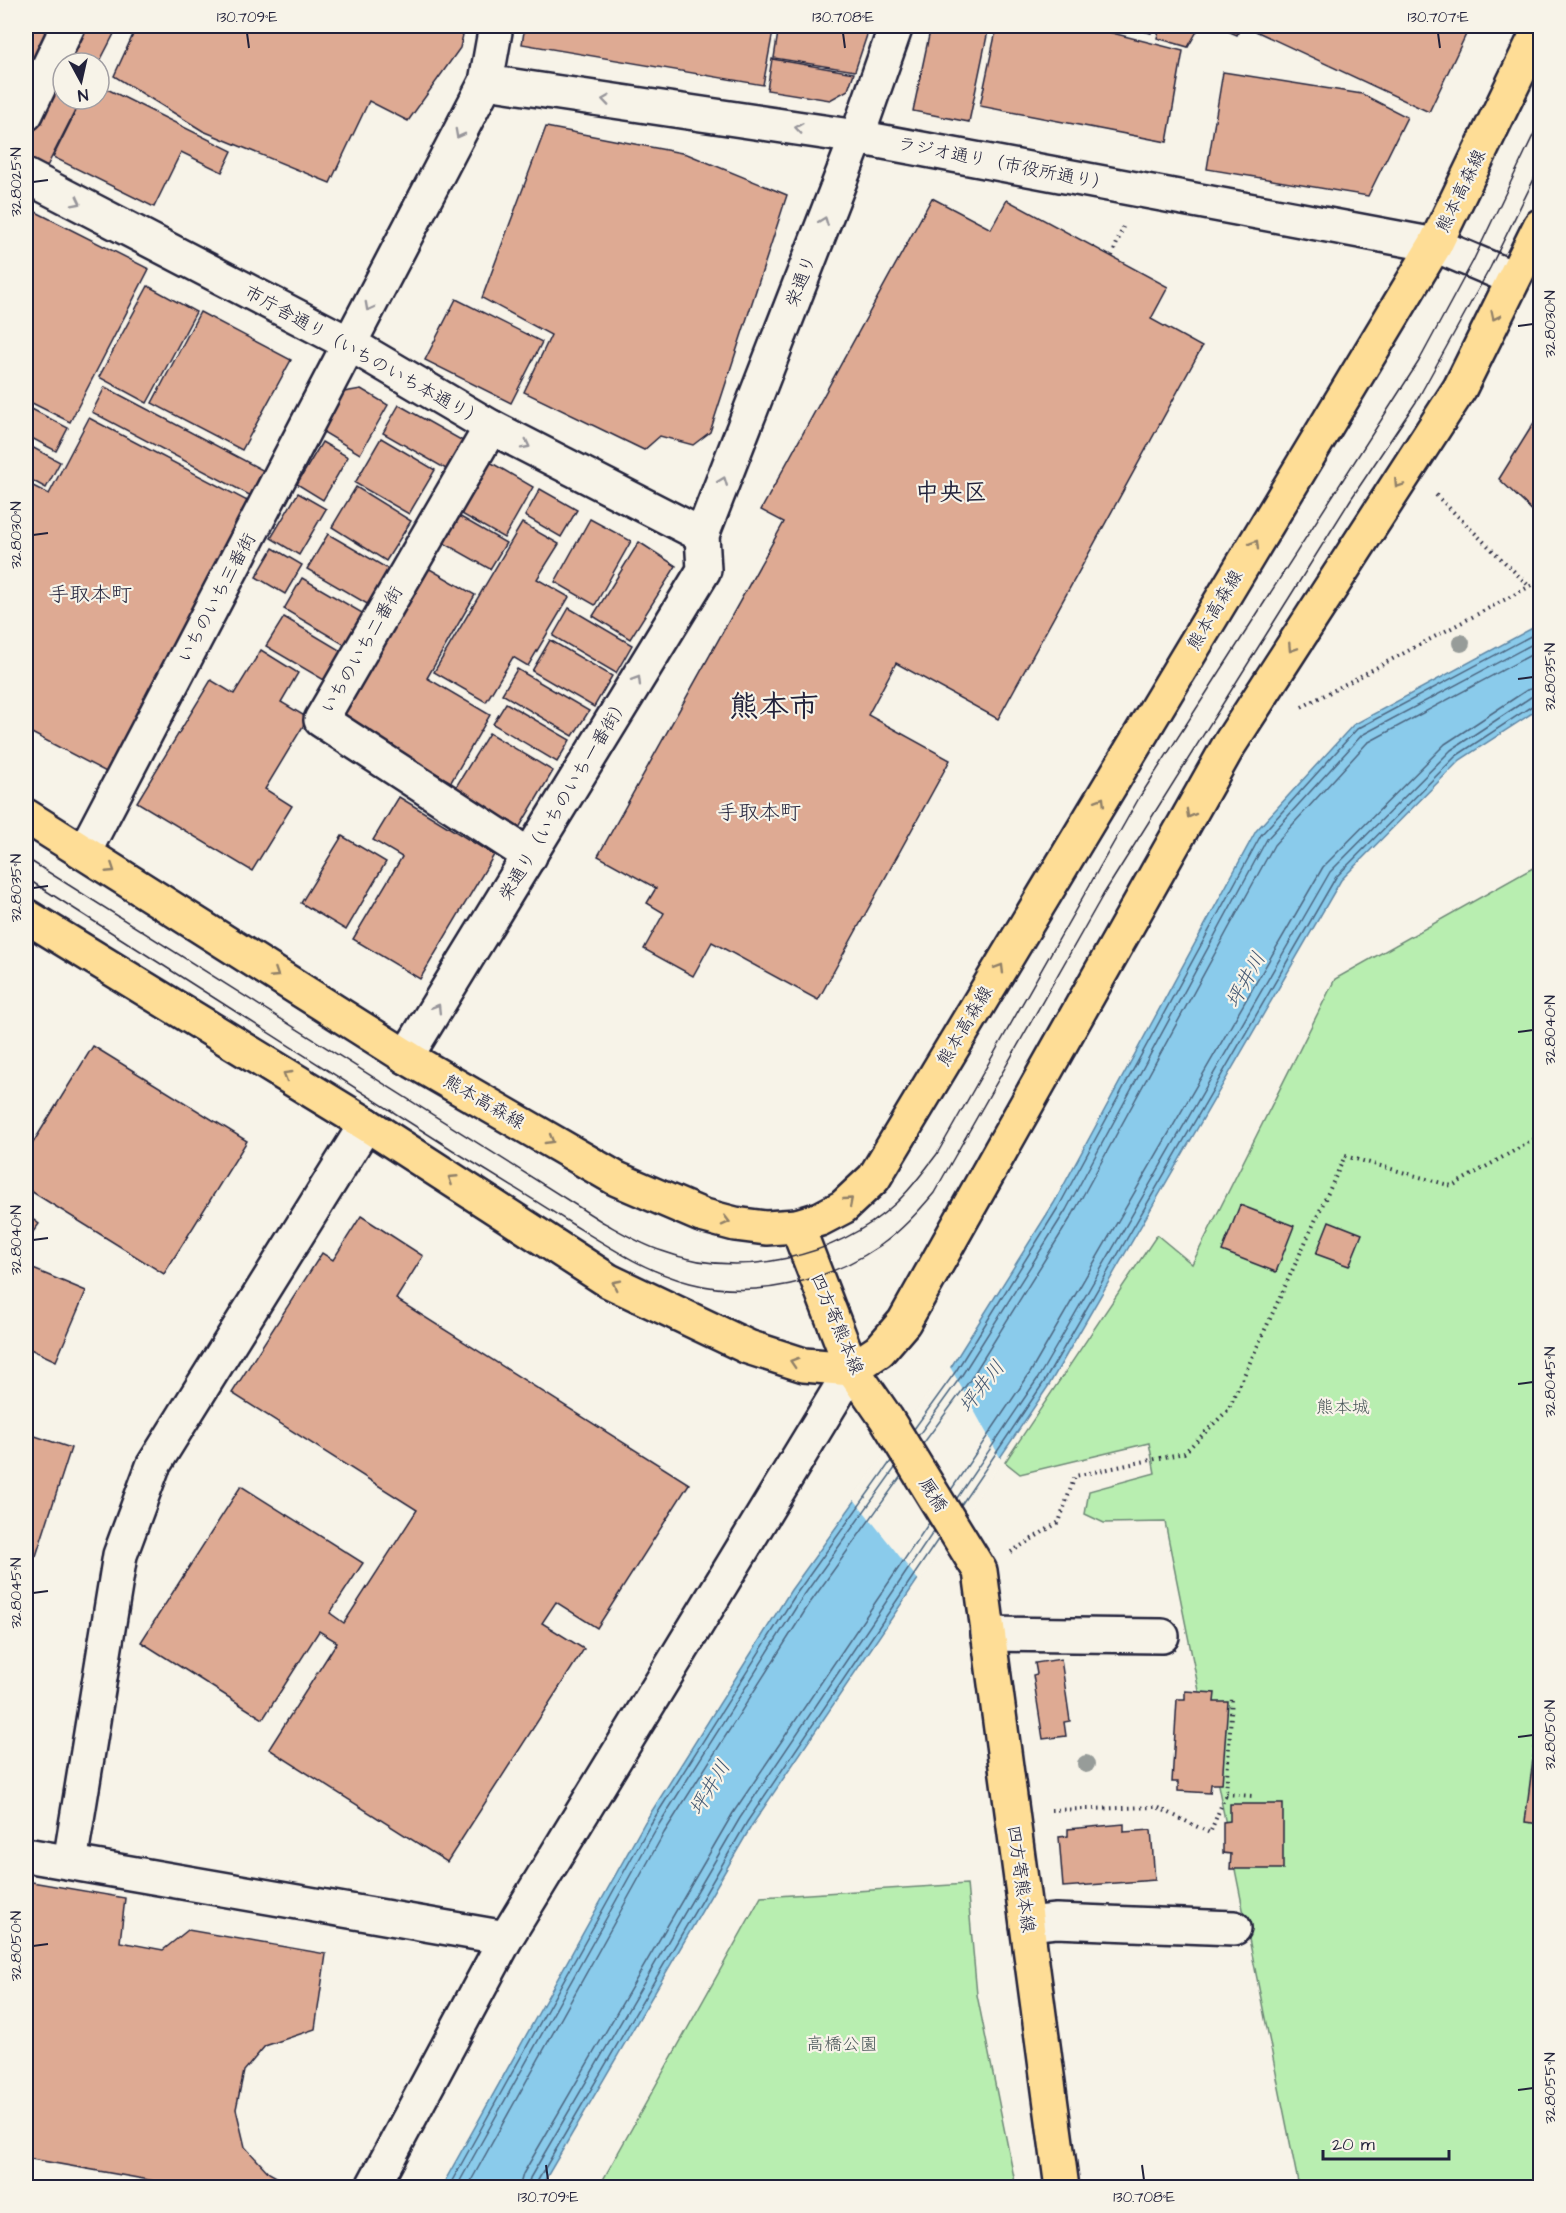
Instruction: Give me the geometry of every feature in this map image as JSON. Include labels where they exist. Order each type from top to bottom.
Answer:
[{"type":"main road","name":"熊本高森線","points":[[26,816],[406,1057],[618,1179],[701,1215],[735,1224],[766,1228],[797,1226],[820,1219],[843,1207],[874,1178],[1435,245],[1540,28]]},
{"type":"main road","points":[[26,916],[366,1124],[609,1281],[748,1347],[804,1365],[852,1369],[879,1351],[904,1322],[1229,745],[1460,388],[1540,226]]},
{"type":"main road","name":"四方寄熊本線","points":[[797,1226],[852,1369],[886,1418]]},
{"type":"main road","name":"厩橋","points":[[886,1418],[980,1572]]},
{"type":"main road","name":"四方寄熊本線","points":[[980,1572],[1062,2187]]},
{"type":"street","points":[[26,114],[68,26]]},
{"type":"street","name":"いちのいち三番街","points":[[84,852],[486,82],[496,26]]},
{"type":"street","name":"栄通り","points":[[702,536],[857,137],[896,26]]},
{"type":"street","name":"ラジオ通り（市役所通り）","points":[[486,82],[857,137],[1435,245],[1513,278]]},
{"type":"street","name":"市庁舎通り（いちのいち本通り）","points":[[26,176],[350,344],[491,427],[702,536]]},
{"type":"street","name":"いちのいち二番街","points":[[491,427],[321,720],[530,856]]},
{"type":"street","name":"栄通り（いちのいち一番街）","points":[[406,1057],[704,570],[702,536]]},
{"type":"street","points":[[69,1862],[120,1555],[153,1466],[366,1124]]},
{"type":"street","points":[[372,2187],[506,1938],[852,1369]]},
{"type":"street","points":[[988,1634],[1162,1636]]},
{"type":"street","points":[[26,1855],[506,1938]]},
{"type":"street","points":[[1027,1924],[1056,1921],[1234,1928]]},
{"type":"path","points":[[1408,468],[1530,587]]},
{"type":"path","points":[[1300,708],[1540,581]]},
{"type":"path","points":[[980,1572],[1059,1522],[1075,1476],[1184,1453],[1228,1410],[1345,1156],[1452,1186],[1540,1136]]},
{"type":"path","points":[[1040,1810],[1157,1807],[1210,1833],[1226,1794],[1232,1698]]},
{"type":"path","points":[[1226,1794],[1252,1796]]},
{"type":"green space","name":"熊本城","points":[[1540,864],[1540,2187],[1299,2187],[1165,1522],[1104,1523],[1085,1514],[1089,1491],[1155,1473],[1149,1443],[1020,1474],[1005,1462],[1157,1235],[1192,1264],[1335,979]]},
{"type":"green space","name":"高橋公園","points":[[967,1884],[977,1995],[1016,2187],[599,2187],[761,1897]]},
{"type":"water","name":"坪井川","points":[[1540,624],[1540,708],[1460,760],[1341,880],[1049,1385],[752,1825],[541,2187],[441,2188],[645,1822],[791,1590],[951,1367],[1054,1203],[1256,831],[1353,725]]},
{"type":"pier","points":[[949,1365],[1002,1461],[920,1582],[853,1498]]},
{"type":"building","points":[[26,26],[118,26],[105,51],[51,51],[51,111],[75,111],[26,208]]},
{"type":"building","points":[[137,26],[465,26],[460,48],[408,121],[369,101],[330,183],[203,131],[114,76]]},
{"type":"building","points":[[525,26],[774,26],[763,85],[522,44]]},
{"type":"building","points":[[779,26],[870,26],[855,71],[774,58]]},
{"type":"building","points":[[931,26],[989,26],[969,122],[913,111]]},
{"type":"building","points":[[997,26],[1085,26],[1183,51],[1167,142],[980,106]]},
{"type":"building","points":[[1124,26],[1153,26],[1151,33]]},
{"type":"building","points":[[1160,26],[1200,26],[1188,47],[1157,38]]},
{"type":"building","points":[[1216,26],[1241,26],[1237,35]]},
{"type":"building","points":[[1248,26],[1470,26],[1429,112]]},
{"type":"building","points":[[772,59],[854,73],[848,90],[830,100],[767,90]]},
{"type":"building","points":[[1223,72],[1362,94],[1407,117],[1368,196],[1207,169]]},
{"type":"building","points":[[111,91],[232,151],[222,172],[181,152],[154,207],[53,157],[76,111],[111,111]]},
{"type":"building","points":[[546,127],[687,154],[787,195],[710,432],[693,445],[660,436],[644,450],[524,392],[551,335],[482,298]]},
{"type":"building","points":[[932,198],[991,229],[1007,200],[1168,287],[1151,319],[1202,347],[998,719],[896,663],[868,715],[950,760],[818,1000],[712,942],[693,976],[644,949],[664,913],[647,903],[656,888],[598,856],[784,522],[761,510]]},
{"type":"building","points":[[32,210],[149,269],[70,422],[26,400],[26,223]]},
{"type":"building","points":[[148,286],[196,312],[147,403],[99,377]]},
{"type":"building","points":[[456,299],[542,342],[511,403],[425,360]]},
{"type":"building","points":[[200,312],[291,360],[242,450],[152,403]]},
{"type":"building","points":[[105,387],[270,474],[257,499],[92,412]]},
{"type":"building","points":[[361,389],[388,405],[360,454],[320,430],[344,392]]},
{"type":"building","points":[[399,405],[470,445],[453,473],[383,433]]},
{"type":"building","points":[[26,406],[68,428],[56,451],[26,435]]},
{"type":"building","points":[[1540,413],[1540,518],[1499,479]]},
{"type":"building","points":[[89,418],[255,505],[112,775],[26,730],[26,496],[31,485],[49,494]]},
{"type":"building","points":[[381,438],[435,470],[409,514],[355,483]]},
{"type":"building","points":[[322,442],[348,457],[323,500],[297,484]]},
{"type":"building","points":[[26,444],[60,462],[46,488],[26,477]]},
{"type":"building","points":[[490,462],[533,487],[504,538],[460,513]]},
{"type":"building","points":[[356,487],[411,521],[386,561],[332,527]]},
{"type":"building","points":[[540,489],[577,510],[561,537],[525,516]]},
{"type":"building","points":[[298,493],[326,509],[299,555],[271,538]]},
{"type":"building","points":[[457,515],[506,543],[490,569],[442,542]]},
{"type":"building","points":[[590,519],[631,541],[595,605],[555,582]]},
{"type":"building","points":[[522,523],[559,544],[537,579],[569,597],[528,666],[513,657],[486,702],[434,672]]},
{"type":"building","points":[[328,534],[390,570],[369,605],[307,569]]},
{"type":"building","points":[[639,542],[676,566],[630,639],[593,616]]},
{"type":"building","points":[[273,548],[302,565],[285,594],[256,577]]},
{"type":"building","points":[[428,568],[475,595],[427,678],[490,715],[451,782],[339,717]]},
{"type":"building","points":[[302,578],[364,614],[345,645],[284,609]]},
{"type":"building","points":[[569,608],[632,645],[616,673],[553,636]]},
{"type":"building","points":[[284,617],[341,651],[324,680],[266,646]]},
{"type":"building","points":[[550,640],[612,676],[594,707],[532,671]]},
{"type":"building","points":[[261,650],[298,673],[281,702],[308,718],[265,789],[292,806],[252,871],[137,802],[211,680],[234,694]]},
{"type":"building","points":[[517,669],[589,711],[573,736],[502,694]]},
{"type":"building","points":[[506,703],[570,740],[557,762],[493,724]]},
{"type":"building","points":[[489,733],[553,771],[519,828],[454,790]]},
{"type":"building","points":[[399,797],[494,855],[420,979],[353,939],[402,857],[373,840]]},
{"type":"building","points":[[342,836],[386,862],[346,930],[301,903]]},
{"type":"building","points":[[93,1046],[247,1141],[164,1274],[26,1188],[26,1154]]},
{"type":"building","points":[[1240,1205],[1294,1226],[1276,1272],[1222,1251]]},
{"type":"building","points":[[26,1214],[39,1224],[26,1241]]},
{"type":"building","points":[[361,1216],[423,1256],[396,1299],[689,1484],[597,1628],[556,1602],[542,1623],[584,1649],[447,1862],[269,1749],[337,1642],[319,1631],[263,1719],[141,1642],[241,1486],[363,1563],[330,1613],[344,1623],[417,1510],[232,1393],[322,1253],[333,1260]]},
{"type":"building","points":[[1329,1221],[1362,1234],[1349,1266],[1316,1254]]},
{"type":"building","points":[[26,1266],[86,1291],[56,1361],[26,1347]]},
{"type":"building","points":[[26,1433],[71,1448],[36,1556],[26,1553]]},
{"type":"building","points":[[1061,1659],[1070,1721],[1064,1722],[1066,1736],[1043,1739],[1033,1675],[1037,1674],[1035,1663]]},
{"type":"building","points":[[1185,1691],[1215,1693],[1214,1702],[1228,1702],[1222,1784],[1211,1784],[1210,1793],[1178,1791],[1178,1782],[1172,1782],[1177,1699],[1185,1699]]},
{"type":"building","points":[[1540,1705],[1540,1824],[1525,1822]]},
{"type":"building","points":[[1230,1804],[1283,1804],[1283,1869],[1230,1869],[1231,1854],[1223,1853],[1223,1822],[1230,1821]]},
{"type":"building","points":[[1124,1824],[1124,1832],[1151,1830],[1155,1880],[1063,1887],[1059,1837],[1068,1836],[1068,1829]]},
{"type":"building","points":[[26,1881],[125,1898],[120,1942],[163,1950],[188,1930],[326,1954],[315,2029],[265,2046],[244,2071],[236,2109],[245,2147],[269,2173],[293,2186],[292,2188],[194,2188],[26,2158]]},
{"type":"tram line","points":[[26,858],[601,1221],[646,1245],[692,1260],[754,1263],[816,1250],[845,1238],[872,1222],[896,1203],[937,1154],[1139,798],[1419,361],[1473,261],[1540,121]]},
{"type":"tram line","points":[[26,878],[459,1154],[644,1266],[690,1283],[714,1288],[739,1289],[789,1284],[837,1269],[860,1258],[889,1239],[934,1193],[1103,895],[1351,499],[1416,402],[1490,268],[1540,167]]},
{"type":"district","name":"中央区","points":[[951,493]]},
{"type":"district","name":"手取本町","points":[[90,594]]},
{"type":"district","name":"熊本市","points":[[774,707]]},
{"type":"district","name":"手取本町","points":[[759,812]]}]
